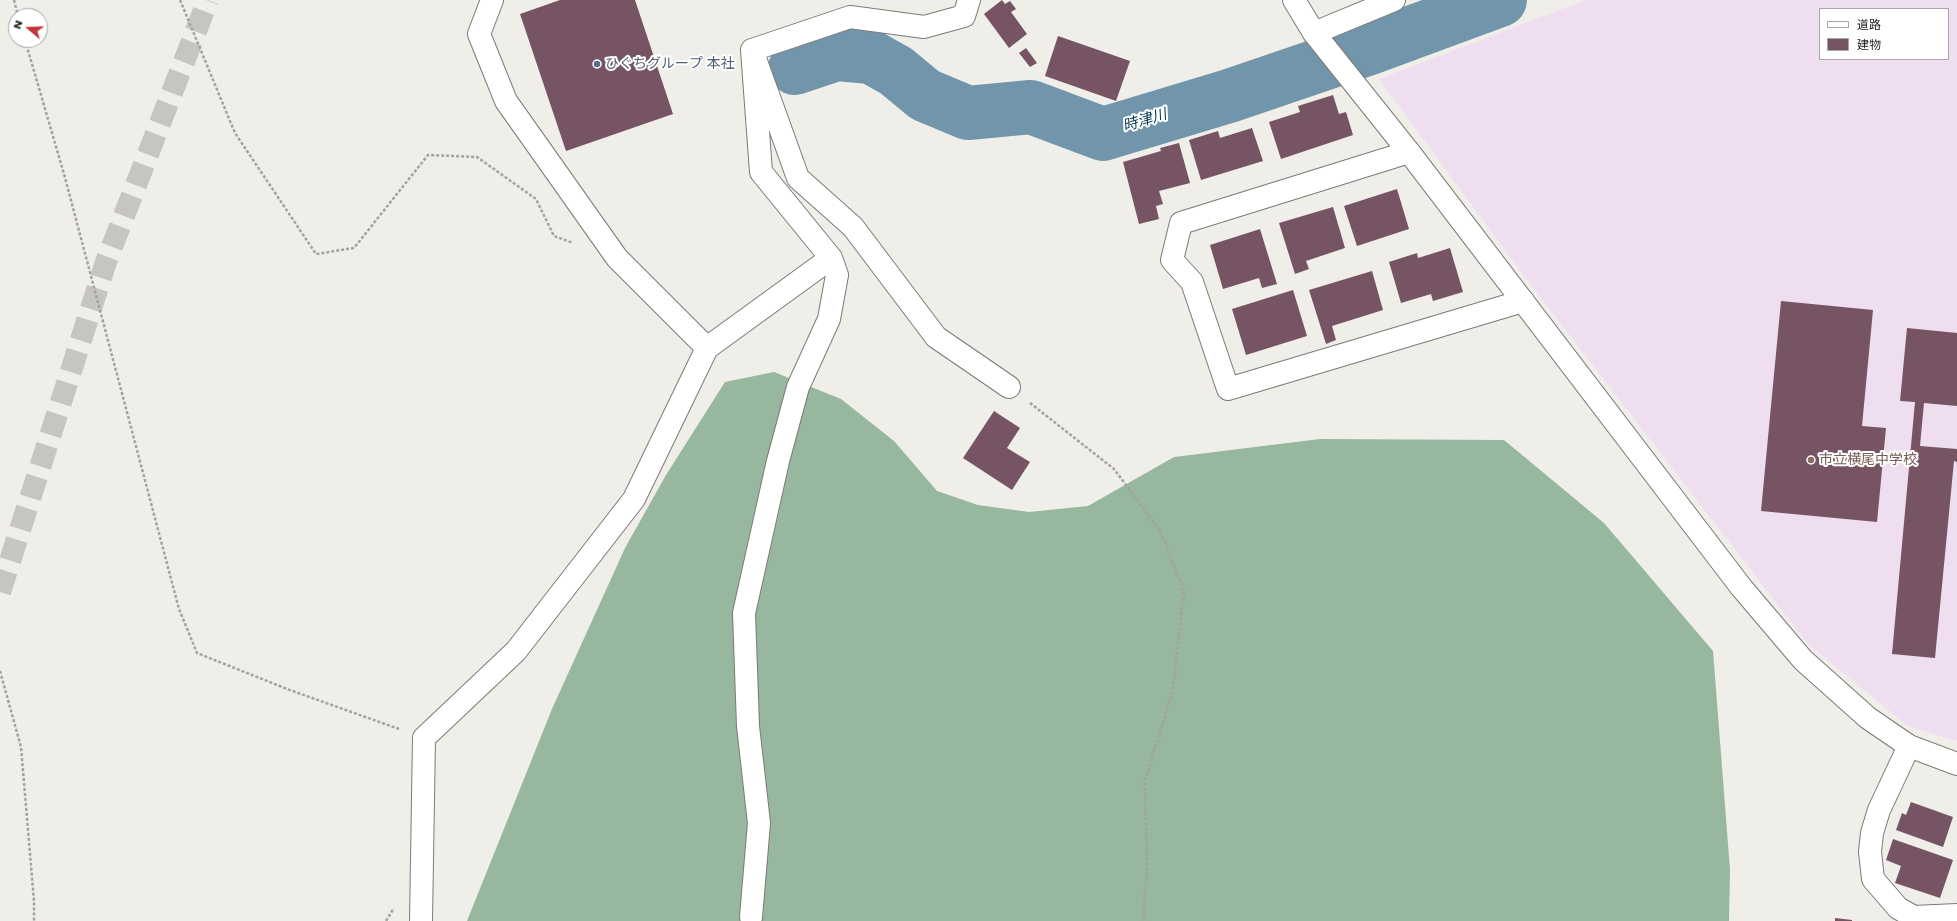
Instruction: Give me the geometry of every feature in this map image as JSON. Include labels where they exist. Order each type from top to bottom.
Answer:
[{"type":"street","points":[[492,0],[479,34],[506,101],[618,258],[707,348]]},
{"type":"street","points":[[752,50],[850,17],[924,27],[964,16],[969,0]]},
{"type":"street","points":[[1294,0],[1315,34],[1356,83],[1741,587],[1803,660],[1868,718],[1910,746],[1957,764]]},
{"type":"street","points":[[1315,34],[1394,0]]},
{"type":"street","points":[[751,917],[759,823],[748,726],[744,613],[778,461],[798,387],[829,319],[837,275],[831,258],[761,172],[752,50]]},
{"type":"street","points":[[752,50],[798,178],[853,227],[936,337],[1009,387]]},
{"type":"street","points":[[1409,152],[1181,224],[1172,260],[1192,282],[1228,389],[1523,301]]},
{"type":"street","points":[[420,921],[424,738],[516,651],[634,499],[707,348],[831,258]]},
{"type":"street","points":[[1910,746],[1879,810],[1872,833],[1870,852],[1873,879],[1898,908],[1914,917],[1957,915]]},
{"type":"path","points":[[180,0],[235,133],[316,254],[354,248],[428,155],[477,157],[536,199],[554,236],[575,243]]},
{"type":"path","points":[[27,48],[66,182],[180,609],[197,653],[287,689],[424,738]]},
{"type":"path","points":[[1009,387],[1114,469],[1159,529],[1184,590],[1173,690],[1145,781],[1147,870],[1143,921]]},
{"type":"path","points":[[0,671],[21,747],[34,901],[34,921]]},
{"type":"shaded area","name":"市立横尾中学校","points":[[1586,0],[1957,0],[1957,741],[1908,726],[1808,644],[1524,276],[1379,79]]},
{"type":"green space","points":[[774,372],[841,399],[894,441],[937,491],[978,505],[1029,512],[1088,506],[1174,457],[1320,439],[1504,440],[1604,523],[1713,651],[1730,870],[1729,921],[467,921],[552,709],[625,548],[666,475],[725,382]]},
{"type":"building","name":"ひぐちグループ 本社","points":[[560,0],[635,0],[673,114],[566,151],[520,14]]},
{"type":"building","points":[[1002,0],[1005,4],[1010,1],[1016,9],[1011,12],[1027,34],[1009,48],[984,14]]},
{"type":"building","points":[[1058,36],[1130,61],[1116,101],[1045,76]]},
{"type":"building","points":[[1026,48],[1037,63],[1030,67],[1019,53]]},
{"type":"building","points":[[1333,95],[1339,114],[1346,112],[1353,135],[1281,159],[1269,122],[1300,112],[1298,106]]},
{"type":"building","points":[[1252,128],[1263,161],[1201,180],[1189,140],[1218,131],[1220,138]]},
{"type":"building","points":[[1179,143],[1190,183],[1159,191],[1163,204],[1156,206],[1159,219],[1139,224],[1123,162],[1161,151],[1160,148]]},
{"type":"building","points":[[1397,189],[1409,229],[1357,246],[1344,206]]},
{"type":"building","points":[[1333,207],[1345,248],[1306,261],[1309,269],[1295,274],[1279,223]]},
{"type":"building","points":[[1260,229],[1277,284],[1262,288],[1259,278],[1223,289],[1210,245]]},
{"type":"building","points":[[1450,248],[1463,292],[1433,301],[1431,294],[1401,303],[1389,262],[1417,253],[1418,258]]},
{"type":"building","points":[[1372,271],[1383,310],[1332,326],[1336,340],[1326,344],[1309,290]]},
{"type":"building","points":[[1293,290],[1307,336],[1246,355],[1232,309]]},
{"type":"building","points":[[1781,301],[1873,310],[1862,426],[1886,428],[1877,522],[1761,511]]},
{"type":"building","points":[[1907,328],[1957,333],[1957,406],[1924,403],[1920,446],[1957,449],[1957,462],[1954,461],[1935,658],[1892,654],[1915,402],[1900,401]]},
{"type":"building","points":[[994,411],[1020,428],[1007,448],[1030,462],[1012,490],[963,458]]},
{"type":"building","points":[[1911,802],[1953,817],[1943,847],[1896,830],[1902,813],[1906,815]]},
{"type":"building","points":[[1893,839],[1953,860],[1940,898],[1895,883],[1901,866],[1886,860]]},
{"type":"building","points":[[1835,918],[1852,920],[1852,921],[1835,921]]},
{"type":"waterway","name":"時津川","points":[[795,68],[837,54],[871,57],[896,71],[925,95],[968,113],[1031,107],[1103,134],[1229,96],[1370,48],[1500,0]]},
{"type":"tunnel","points":[[0,592],[106,262],[208,0]]},
{"type":"place","name":"ひぐちグループ 本社","points":[[597,64]]},
{"type":"place","name":"市立横尾中学校","points":[[1811,460]]}]
